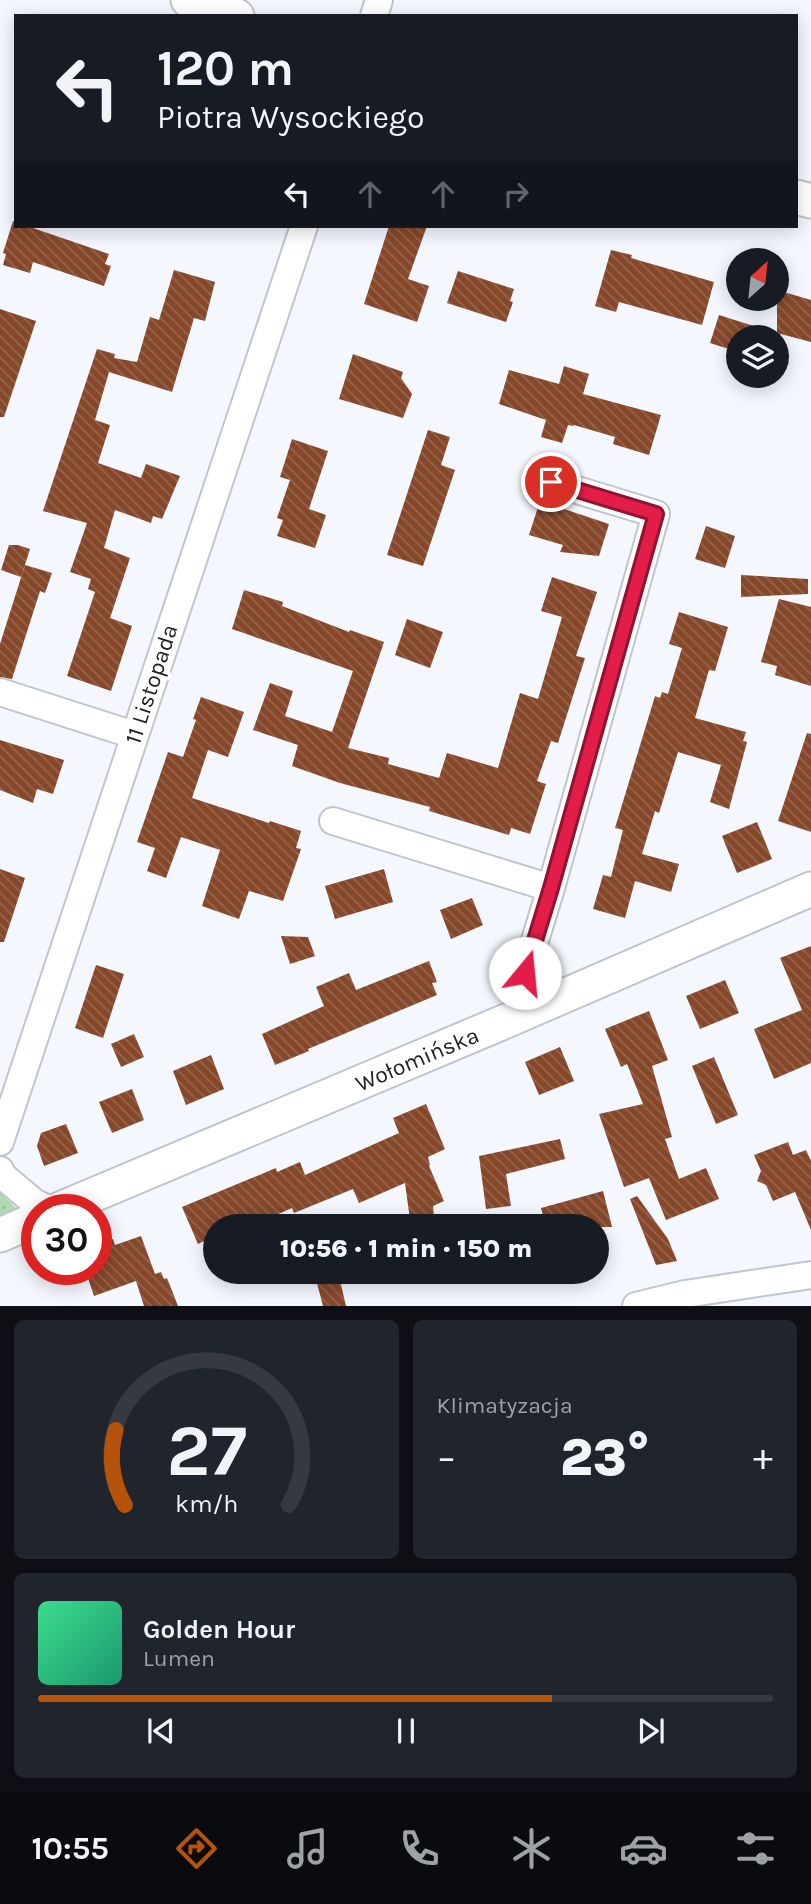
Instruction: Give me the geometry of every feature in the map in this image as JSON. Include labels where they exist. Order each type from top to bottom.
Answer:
[{"type":"street","points":[[188,0],[231,14]]},
{"type":"street","name":"11 Listopada","points":[[0,1142],[9,1084],[134,735],[303,228]]},
{"type":"street","points":[[541,1006],[525,973],[656,514],[551,482]]},
{"type":"street","points":[[0,692],[134,735]]},
{"type":"street","points":[[333,821],[551,888]]},
{"type":"street","name":"Wołomińska","points":[[96,1194],[811,889]]},
{"type":"street","points":[[0,1170],[3,1176],[24,1194]]},
{"type":"street","points":[[0,1235],[21,1226]]},
{"type":"street","points":[[636,1306],[685,1294],[811,1275]]},
{"type":"green space","points":[[0,1192],[18,1210],[0,1220]]},
{"type":"building","points":[[13,221],[14,228],[33,228],[109,254],[105,264],[111,266],[104,286],[33,262],[30,273],[3,265],[6,254],[3,253]]},
{"type":"building","points":[[388,228],[426,228],[408,279],[429,286],[417,322],[364,304]]},
{"type":"building","points":[[611,250],[714,282],[702,325],[619,302],[616,312],[595,306]]},
{"type":"building","points":[[174,270],[215,282],[205,321],[194,318],[172,392],[109,372],[95,420],[110,425],[98,463],[141,478],[146,464],[180,476],[162,519],[153,516],[151,523],[115,510],[104,548],[130,558],[110,618],[132,626],[111,691],[67,676],[95,592],[88,589],[91,579],[70,572],[87,523],[43,511],[97,349],[115,354],[114,358],[137,362],[150,317],[159,320]]},
{"type":"building","points":[[458,271],[514,289],[506,322],[447,303]]},
{"type":"building","points":[[789,294],[811,300],[811,342],[789,336],[789,325],[777,325],[777,312],[789,312]]},
{"type":"building","points":[[0,309],[36,321],[4,417],[0,417]]},
{"type":"building","points":[[719,315],[750,325],[726,325],[726,348],[710,343]]},
{"type":"building","points":[[353,354],[403,372],[401,378],[412,394],[403,418],[339,399]]},
{"type":"building","points":[[564,366],[589,374],[583,394],[661,415],[649,455],[613,444],[615,437],[574,425],[568,425],[562,443],[541,437],[546,420],[499,404],[509,370],[559,384]]},
{"type":"building","points":[[428,430],[450,437],[441,465],[455,470],[423,566],[387,555]]},
{"type":"building","points":[[292,439],[328,451],[309,509],[326,515],[315,548],[277,536],[283,520],[277,518],[290,480],[280,477]]},
{"type":"building","points":[[540,501],[609,524],[599,556],[560,552],[563,545],[529,535]]},
{"type":"building","points":[[706,526],[735,536],[725,568],[695,559]]},
{"type":"building","points":[[9,545],[30,549],[21,577],[1,570]]},
{"type":"building","points":[[25,565],[52,573],[45,593],[40,591],[12,679],[0,677],[0,644]]},
{"type":"building","points":[[741,575],[808,579],[808,594],[741,597]]},
{"type":"building","points":[[552,577],[597,592],[576,656],[585,658],[558,743],[551,741],[537,781],[546,784],[530,834],[511,828],[509,835],[429,811],[430,807],[340,783],[292,766],[298,745],[253,730],[270,683],[293,691],[285,716],[332,732],[353,671],[232,629],[244,590],[283,602],[282,606],[349,632],[350,630],[384,642],[348,748],[389,758],[388,764],[439,778],[447,753],[498,768],[520,693],[538,699],[562,617],[541,611]]},
{"type":"building","points":[[779,599],[811,607],[811,686],[775,675],[777,666],[761,662]]},
{"type":"building","points":[[679,612],[728,627],[715,671],[709,670],[695,718],[746,732],[743,741],[747,742],[729,809],[710,802],[721,765],[678,752],[659,813],[655,811],[642,854],[679,864],[671,892],[635,881],[625,918],[593,909],[603,875],[611,877],[623,830],[615,828],[655,696],[660,698],[662,692],[668,694],[682,648],[669,644]]},
{"type":"building","points":[[407,619],[443,632],[430,668],[395,655]]},
{"type":"building","points":[[201,697],[244,712],[228,757],[208,750],[192,798],[301,831],[296,848],[301,849],[283,901],[249,891],[239,919],[202,906],[220,850],[181,837],[166,878],[147,871],[155,848],[137,842],[168,752],[183,757]]},
{"type":"building","points":[[807,733],[811,734],[811,832],[778,821]]},
{"type":"building","points":[[0,740],[64,760],[53,794],[37,789],[33,803],[0,790]]},
{"type":"building","points":[[757,822],[772,859],[737,873],[722,836]]},
{"type":"building","points":[[0,869],[25,878],[4,942],[0,942]]},
{"type":"building","points":[[384,869],[393,902],[335,919],[325,886]]},
{"type":"building","points":[[472,898],[483,925],[451,939],[440,910]]},
{"type":"building","points":[[281,936],[308,937],[315,956],[290,964]]},
{"type":"building","points":[[811,946],[811,1063],[774,1079],[754,1029],[802,1010],[780,958]]},
{"type":"building","points":[[429,961],[437,982],[432,983],[437,995],[275,1065],[262,1034],[324,1006],[316,987],[349,973],[356,990]]},
{"type":"building","points":[[96,965],[124,974],[103,1038],[75,1028]]},
{"type":"building","points":[[725,980],[739,1013],[700,1029],[686,996]]},
{"type":"building","points":[[649,1011],[668,1060],[652,1066],[672,1137],[665,1139],[679,1179],[706,1168],[719,1199],[666,1220],[649,1178],[624,1187],[599,1114],[643,1104],[627,1064],[621,1067],[605,1029]]},
{"type":"building","points":[[134,1034],[144,1057],[121,1067],[111,1044]]},
{"type":"building","points":[[560,1047],[574,1081],[539,1095],[525,1062]]},
{"type":"building","points":[[211,1055],[224,1089],[186,1105],[173,1071]]},
{"type":"building","points":[[714,1057],[738,1115],[716,1124],[692,1066]]},
{"type":"building","points":[[132,1089],[144,1120],[112,1133],[99,1102]]},
{"type":"building","points":[[426,1104],[445,1149],[428,1157],[429,1166],[444,1201],[433,1206],[434,1214],[409,1214],[405,1183],[359,1203],[353,1189],[294,1213],[292,1208],[278,1214],[203,1214],[203,1242],[198,1244],[182,1207],[276,1168],[277,1172],[300,1162],[305,1175],[399,1133],[393,1118]]},
{"type":"building","points":[[66,1124],[78,1153],[44,1166],[37,1146],[41,1133]]},
{"type":"building","points":[[560,1139],[565,1159],[506,1174],[511,1206],[486,1209],[479,1156]]},
{"type":"building","points":[[788,1142],[793,1155],[806,1150],[811,1161],[811,1230],[795,1192],[773,1201],[766,1185],[757,1181],[761,1171],[754,1155]]},
{"type":"building","points":[[603,1191],[609,1214],[543,1214],[541,1208]]},
{"type":"building","points":[[637,1196],[668,1239],[677,1261],[656,1265],[630,1199]]},
{"type":"building","points":[[141,1236],[155,1274],[161,1272],[164,1279],[167,1278],[178,1306],[144,1306],[136,1281],[94,1296],[90,1285],[112,1285],[112,1239],[115,1245]]},
{"type":"building","points":[[317,1284],[341,1284],[346,1306],[323,1306]]},
{"type":"route","points":[[525,973],[656,514],[551,482]]}]
